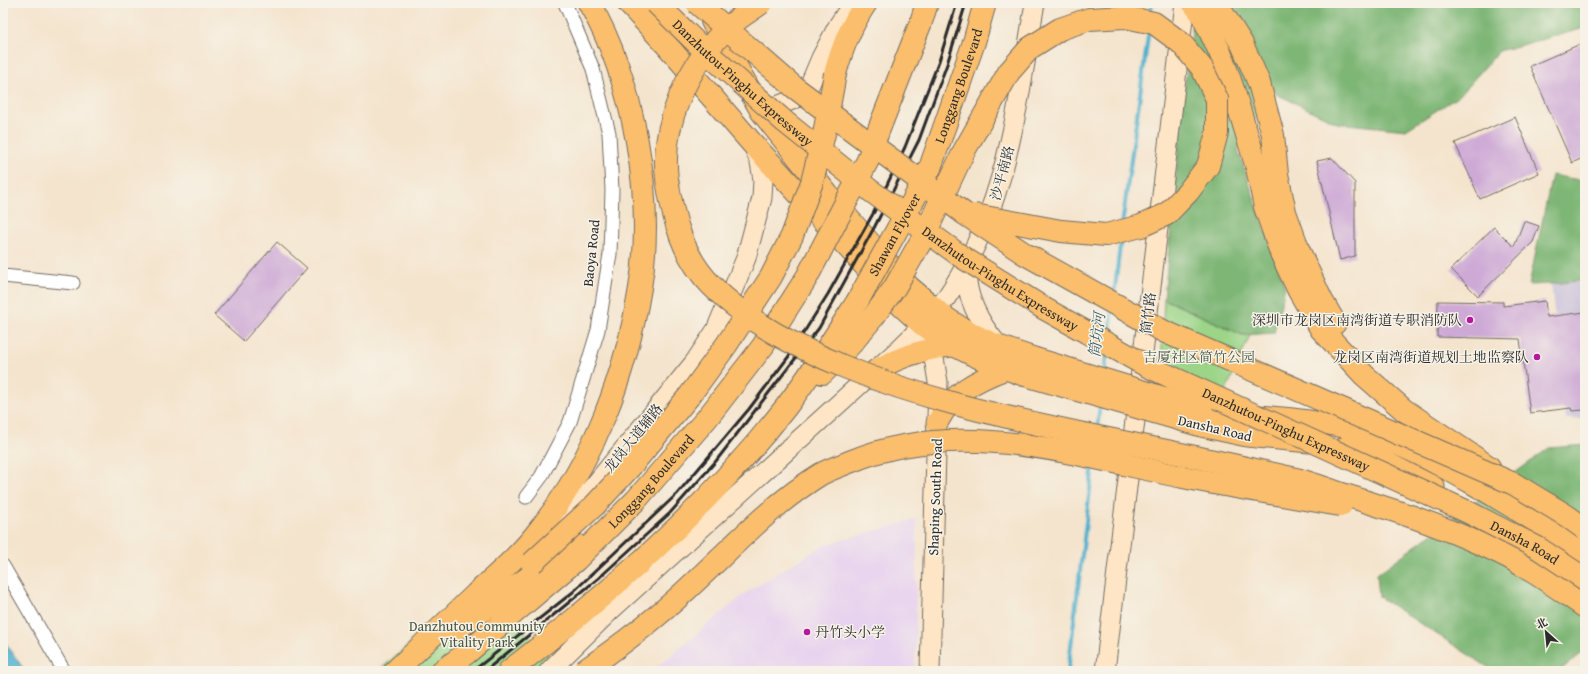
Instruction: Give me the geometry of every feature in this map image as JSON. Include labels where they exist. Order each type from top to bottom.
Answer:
[{"type":"highway","points":[[397,671],[517,556],[540,530],[563,496],[584,459],[604,418],[624,363],[641,287],[644,216],[641,173],[635,129],[625,86],[600,22],[589,3]]},
{"type":"highway","points":[[628,3],[751,142],[902,306],[923,305]]},
{"type":"highway","name":"Danzhutou-Pinghu Expressway","points":[[656,3],[704,50],[785,122],[871,191],[962,257],[1045,309],[1146,365],[1468,512],[1538,548],[1585,580]]},
{"type":"highway","name":"Danzhutou-Pinghu Expressway","points":[[696,3],[794,87],[965,214],[1025,254],[1163,331],[1514,484],[1585,529]]},
{"type":"highway","points":[[703,3],[728,52],[762,112],[828,195],[923,305]]},
{"type":"highway","points":[[761,3],[727,28],[698,64],[682,91],[669,128],[665,165],[675,225],[692,260],[710,284],[737,309],[763,327],[815,355],[923,396],[1009,418],[1304,481],[1413,517],[1462,535],[1510,558],[1548,581],[1585,608]]},
{"type":"highway","points":[[532,563],[594,506],[631,466],[690,395],[727,344],[771,277],[792,236],[812,182],[819,157],[841,52],[852,26],[866,3]]},
{"type":"highway","name":"Longgang Boulevard","points":[[442,671],[468,652],[576,560],[636,500],[708,417],[763,346],[807,277],[868,160],[927,3]]},
{"type":"highway","name":"Longgang Boulevard","points":[[930,168],[974,42],[985,3]]},
{"type":"highway","points":[[1193,3],[1201,13],[1225,65],[1257,168],[1265,207],[1281,253],[1299,291],[1321,329],[1364,375],[1404,410],[1514,484]]},
{"type":"highway","points":[[1216,3],[1242,44],[1259,83],[1273,135],[1277,174],[1285,212],[1299,251],[1321,299],[1364,375]]},
{"type":"highway","points":[[510,671],[602,597],[683,523],[754,445],[785,408],[822,374],[852,343],[895,287],[924,236],[964,151],[1009,72],[1030,48],[1060,29],[1089,19],[1125,17],[1154,23],[1181,43],[1202,68],[1217,99],[1217,133],[1208,166],[1188,192],[1167,214],[1141,226],[1106,235],[1061,231],[965,214]]},
{"type":"highway","name":"Shawan Flyover","points":[[785,408],[811,373],[857,302],[930,168]]},
{"type":"highway","points":[[584,671],[625,642],[682,594],[766,514],[822,474],[866,455],[910,444],[954,440],[1004,442],[1056,450],[1207,482],[1413,517]]},
{"type":"highway","points":[[397,671],[636,500]]},
{"type":"highway","points":[[522,671],[550,640]]},
{"type":"main road","points":[[762,112],[797,98],[810,84],[821,58],[839,24],[853,3]]},
{"type":"main road","name":"沙平南路","points":[[923,305],[957,280],[988,221],[1010,143],[1035,3]]},
{"type":"main road","points":[[1032,21],[1044,3]]},
{"type":"main road","name":"简竹路","points":[[1105,671],[1186,3]]},
{"type":"main road","name":"龙岗大道辅路","points":[[397,671],[532,563],[694,363],[716,330],[746,258],[762,198],[763,180],[761,168],[751,142]]},
{"type":"main road","points":[[968,261],[967,281],[973,303],[983,324],[1000,347]]},
{"type":"main road","points":[[549,671],[610,611],[876,370],[923,305],[917,291],[931,291],[945,287],[957,280]]},
{"type":"main road","name":"Dansha Road","points":[[923,305],[953,346],[965,353],[1021,367],[1202,418],[1247,436],[1296,440],[1337,446],[1378,458],[1463,503],[1585,580]]},
{"type":"main road","name":"Dansha Road","points":[[923,305],[964,330],[1000,347],[1021,367]]},
{"type":"main road","name":"Shaping South Road","points":[[923,305],[938,382],[930,671]]},
{"type":"main road","points":[[876,370],[908,356],[932,349],[953,346]]},
{"type":"main road","points":[[832,409],[850,397],[868,390],[886,387],[895,388],[918,398],[937,423],[944,410],[955,396],[971,384],[1021,367]]},
{"type":"main road","name":"Dansha Road","points":[[1202,418],[1222,412],[1300,419],[1328,424],[1381,438],[1430,460],[1532,519],[1585,553]]},
{"type":"street","name":"Baoya Road","points":[[526,497],[541,477],[570,422],[598,330],[610,254],[612,190],[609,133],[593,69],[565,3]]},
{"type":"street","points":[[3,276],[74,283]]},
{"type":"street","points":[[3,566],[64,671]]},
{"type":"shaded area","points":[[1585,280],[1585,419],[1566,419],[1551,284]]},
{"type":"shaded area","name":"丹竹头小学","points":[[917,519],[915,671],[652,671],[747,592],[824,545]]},
{"type":"green space","points":[[1196,3],[1585,3],[1585,28],[1499,51],[1459,96],[1406,130],[1337,123],[1272,92],[1238,151],[1285,287],[1274,333],[1243,335],[1164,299],[1184,92]]},
{"type":"green space","points":[[1552,175],[1585,181],[1585,280],[1529,285]]},
{"type":"green space","name":"吉厦社区简竹公园","points":[[1164,299],[1242,335],[1250,335],[1218,409],[1160,389]]},
{"type":"green space","points":[[1585,445],[1585,651],[1559,671],[1494,671],[1379,597],[1377,574],[1549,448]]},
{"type":"green space","name":"Danzhutou Community Vitality Park","points":[[481,583],[562,671],[378,671]]},
{"type":"water","points":[[3,639],[25,671],[3,671]]},
{"type":"building","points":[[1585,42],[1585,157],[1572,163],[1530,66]]},
{"type":"building","points":[[1515,117],[1539,173],[1480,199],[1455,143]]},
{"type":"building","points":[[1332,158],[1355,183],[1355,256],[1340,260],[1317,161]]},
{"type":"building","points":[[1524,221],[1539,226],[1533,242],[1478,296],[1451,269],[1494,227],[1514,247]]},
{"type":"building","points":[[277,242],[307,268],[244,341],[214,315]]},
{"type":"building","points":[[1438,301],[1503,302],[1503,306],[1545,301],[1547,317],[1585,312],[1585,410],[1572,411],[1571,408],[1530,413],[1520,339],[1437,337]]},
{"type":"waterway","name":"简坑河","points":[[1150,17],[1152,3]]},
{"type":"waterway","name":"简坑河","points":[[1122,225],[1149,29]]},
{"type":"waterway","name":"简坑河","points":[[1114,296],[1121,237]]},
{"type":"waterway","name":"简坑河","points":[[1109,338],[1112,311]]},
{"type":"waterway","name":"简坑河","points":[[1104,374],[1107,350]]},
{"type":"waterway","name":"简坑河","points":[[1097,431],[1100,404]]},
{"type":"waterway","name":"简坑河","points":[[1068,671],[1093,464]]},
{"type":"railway","points":[[473,671],[573,592],[677,494],[749,409],[789,356],[828,294],[874,212],[905,147],[939,61],[957,3]]},
{"type":"railway","points":[[485,671],[600,577],[670,513],[716,461],[819,328],[875,226],[919,140],[947,64],[966,3]]},
{"type":"place","name":"深圳市龙岗区南湾街道专职消防队","points":[[1470,320]]},
{"type":"place","name":"龙岗区南湾街道规划土地监察队","points":[[1537,357]]},
{"type":"place","name":"丹竹头小学","points":[[807,632]]}]
